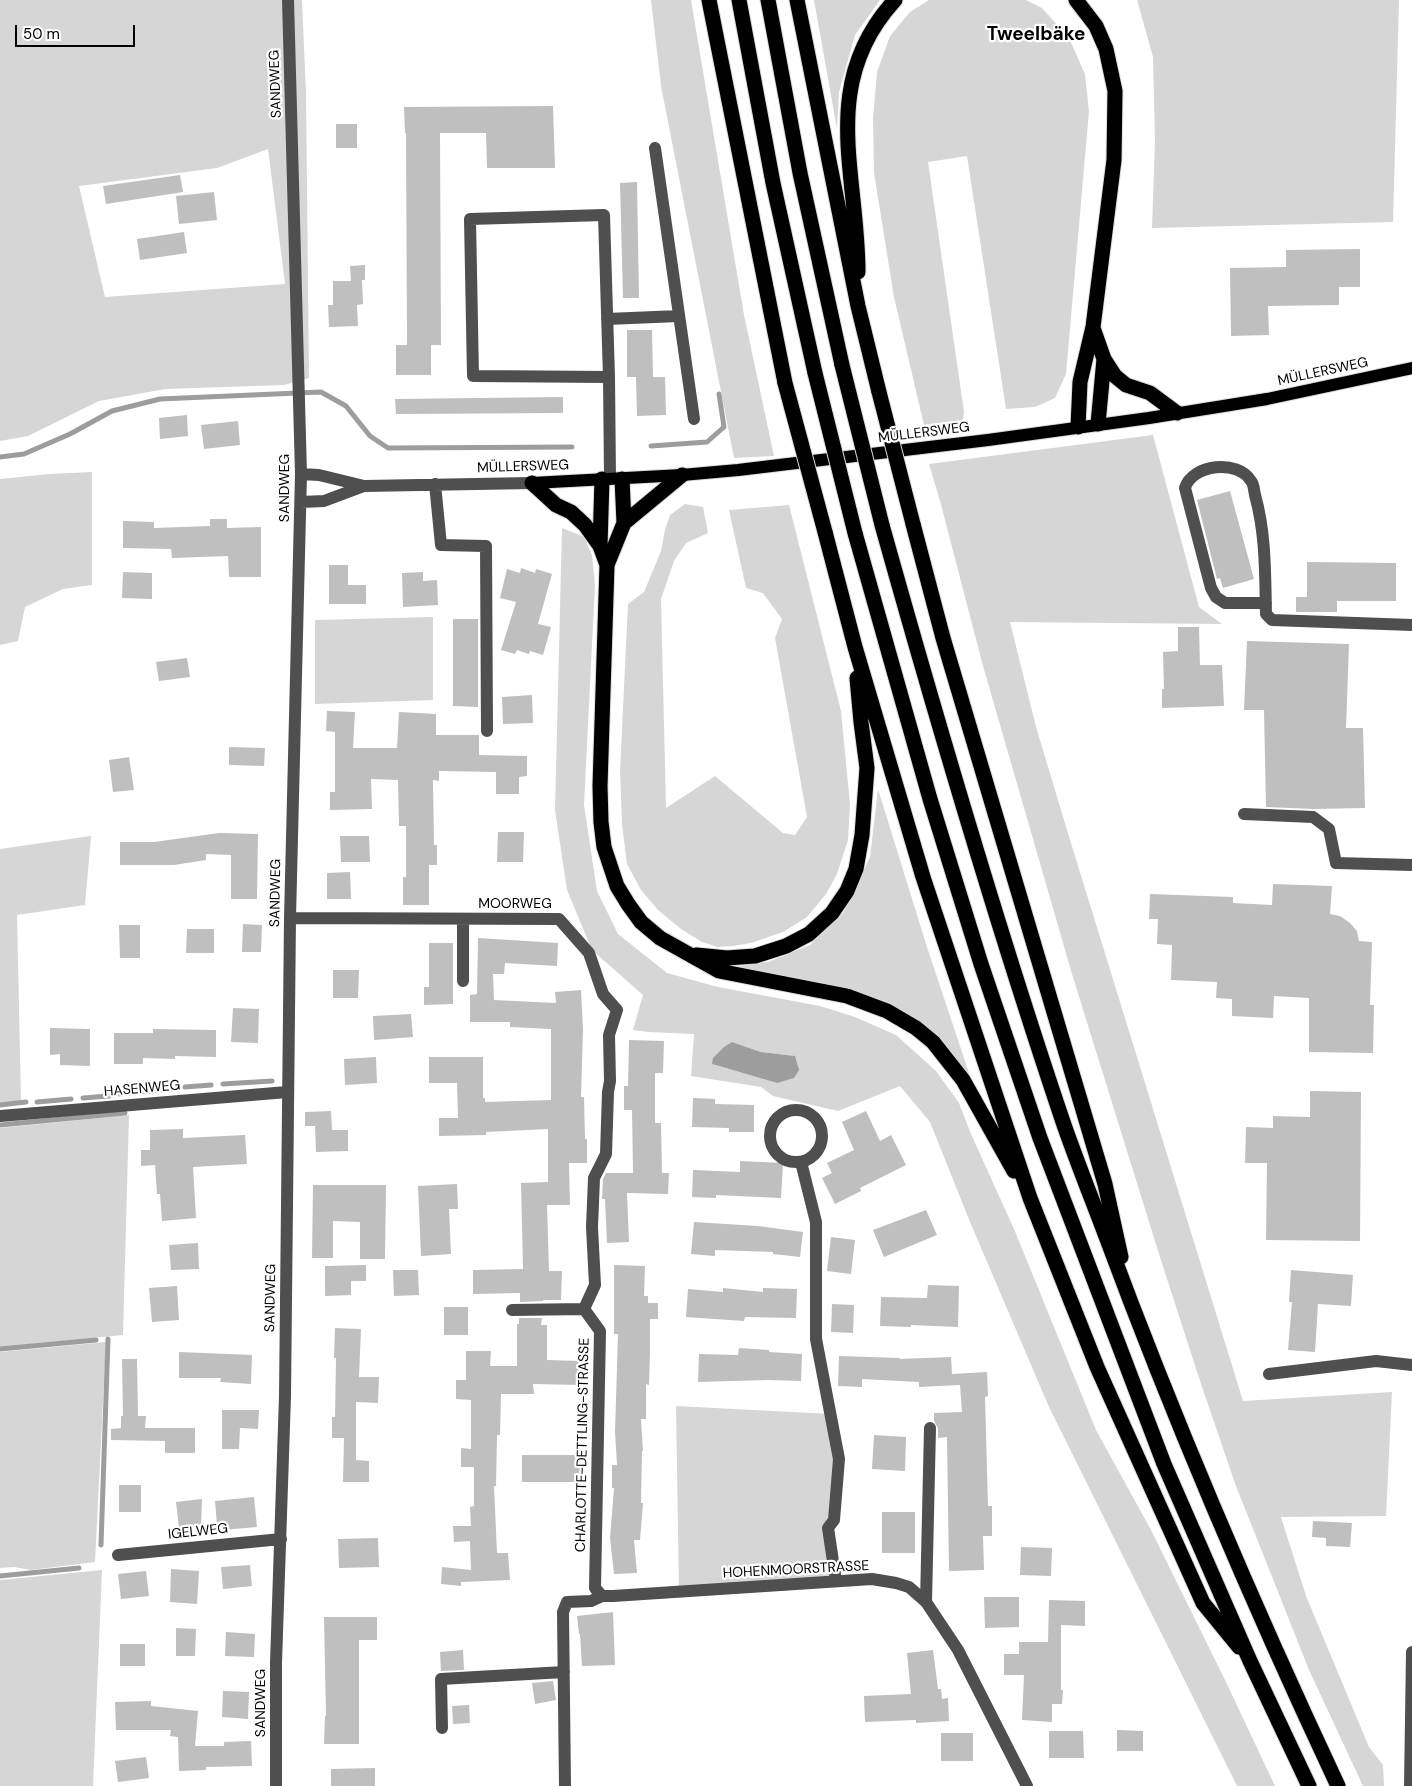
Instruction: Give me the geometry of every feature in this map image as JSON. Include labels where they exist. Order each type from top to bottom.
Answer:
[{"type":"highway","points":[[709,0],[785,383],[855,647],[923,877],[1030,1198],[1097,1367],[1203,1603],[1250,1661]]},
{"type":"highway","points":[[739,0],[773,183],[816,373],[855,532],[930,799],[981,964],[1040,1138],[1164,1464],[1250,1661],[1309,1786]]},
{"type":"highway","points":[[768,0],[800,174],[842,365],[882,525],[957,791],[1009,956],[1063,1122],[1134,1315],[1207,1494],[1282,1668],[1338,1786]]},
{"type":"highway","points":[[797,0],[870,358],[943,638],[1105,1184],[1134,1315]]},
{"type":"highway","points":[[858,306],[858,244],[848,160],[847,132],[850,85],[869,34],[880,16],[895,0]]},
{"type":"highway","points":[[1076,0],[1096,26],[1106,49],[1115,91],[1114,160],[1093,328],[1080,382],[1078,427]]},
{"type":"highway","points":[[1093,328],[1104,359],[1115,376],[1126,385],[1150,393],[1177,413]]},
{"type":"highway","points":[[1098,424],[1104,359]]},
{"type":"highway","points":[[682,475],[624,523],[607,565],[600,786],[601,822],[604,847],[617,886],[641,922],[660,938],[719,971],[847,996],[887,1011],[916,1028],[942,1053],[963,1080],[1030,1198]]},
{"type":"highway","points":[[611,479],[624,523]]},
{"type":"highway","points":[[600,546],[611,479]]},
{"type":"highway","points":[[532,483],[556,504],[571,512],[585,525],[600,546],[607,565]]},
{"type":"highway","points":[[690,954],[728,958],[755,956],[786,946],[809,934],[832,913],[847,891],[856,869],[862,835],[867,768],[855,647]]},
{"type":"main road","name":"MÜLLERSWEG","points":[[532,483],[682,475],[889,452],[1267,399],[1412,368]]},
{"type":"street","name":"SANDWEG","points":[[276,1786],[276,1663],[281,1539],[287,1224],[290,918],[301,502],[288,0]]},
{"type":"street","points":[[654,148],[694,419]]},
{"type":"street","points":[[609,377],[473,376],[470,219],[604,215],[609,377],[611,479]]},
{"type":"street","points":[[607,319],[679,316]]},
{"type":"street","points":[[1266,603],[1225,603],[1216,597],[1211,588],[1185,488],[1186,481],[1196,472],[1225,466],[1239,469],[1251,481],[1260,514],[1265,570],[1266,603],[1266,614],[1272,620],[1412,625]]},
{"type":"street","name":"MÜLLERSWEG","points":[[301,474],[318,475],[364,486],[532,483]]},
{"type":"street","points":[[435,484],[441,545],[486,546],[487,731]]},
{"type":"street","name":"MÜLLERSWEG","points":[[301,502],[324,501],[364,486]]},
{"type":"street","points":[[1244,814],[1313,817],[1329,829],[1336,863],[1412,864]]},
{"type":"street","name":"MOORWEG","points":[[290,918],[558,919],[589,952],[603,994],[616,1010],[609,1035],[610,1081],[606,1154],[594,1178],[592,1227],[595,1286],[584,1309]]},
{"type":"street","points":[[463,919],[463,981]]},
{"type":"street","name":"HASENWEG","points":[[0,1116],[287,1092]]},
{"type":"street","points":[[791,1110],[807,1112],[819,1123],[822,1131],[822,1139],[815,1154],[801,1162],[791,1162],[782,1158],[775,1152],[770,1143],[771,1126],[776,1118],[791,1110]]},
{"type":"street","points":[[801,1162],[816,1222],[816,1339],[838,1459],[834,1520],[828,1528],[836,1580]]},
{"type":"street","points":[[512,1310],[584,1309]]},
{"type":"street","name":"CHARLOTTE-DETTLING-STRASSE","points":[[584,1309],[600,1331],[599,1592]]},
{"type":"street","points":[[1269,1374],[1376,1361],[1412,1365]]},
{"type":"street","points":[[926,1602],[930,1428]]},
{"type":"street","name":"IGELWEG","points":[[118,1555],[281,1539]]},
{"type":"street","name":"HOHENMOORSTRASSE","points":[[566,1786],[563,1612],[567,1602],[591,1600],[599,1592],[663,1594],[836,1580],[872,1579],[896,1583],[909,1588],[926,1602],[958,1650],[1027,1786]]},
{"type":"street","points":[[1410,1786],[1412,1652]]},
{"type":"street","points":[[442,1728],[441,1680],[564,1672]]},
{"type":"shaded area","points":[[0,0],[302,0],[306,93],[309,378],[284,385],[165,389],[99,401],[28,436],[0,441]],"holes":[[[268,149],[285,284],[105,297],[79,186],[217,168]]]},
{"type":"shaded area","points":[[651,0],[691,0],[744,315],[774,456],[734,458],[661,86]]},
{"type":"shaded area","points":[[814,0],[880,0],[855,35],[839,92],[837,129]]},
{"type":"shaded area","points":[[929,0],[1026,0],[1042,8],[1069,38],[1085,74],[1089,111],[1066,374],[1055,398],[1035,407],[1006,409],[967,156],[928,162],[964,412],[963,420],[924,425],[894,297],[874,173],[873,119],[877,72],[890,36],[910,12]]},
{"type":"shaded area","points":[[1137,0],[1399,0],[1393,222],[1152,228],[1155,141],[1153,57]]},
{"type":"shaded area","points":[[1153,435],[1199,607],[1222,624],[1010,622],[1036,727],[1243,1401],[1392,1392],[1386,1516],[1281,1517],[1306,1596],[1369,1747],[1383,1765],[1384,1786],[1363,1786],[1309,1670],[1236,1486],[1159,1254],[1072,974],[983,666],[929,464]]},
{"type":"shaded area","points":[[92,472],[92,585],[63,589],[25,607],[18,641],[0,645],[0,479]]},
{"type":"shaded area","points":[[685,504],[703,507],[708,533],[686,543],[674,561],[661,599],[666,808],[715,776],[783,833],[795,835],[807,817],[775,638],[782,619],[763,593],[746,588],[729,510],[789,505],[841,711],[850,804],[848,840],[837,874],[826,894],[807,917],[783,932],[751,943],[733,946],[718,947],[702,942],[681,929],[658,910],[641,890],[627,864],[622,825],[620,771],[628,604],[644,592],[661,551],[670,515]]},
{"type":"shaded area","points":[[562,528],[584,537],[592,555],[595,585],[584,805],[597,891],[618,934],[667,973],[718,987],[820,1006],[855,1017],[896,1035],[936,1071],[959,1103],[1014,1229],[1096,1430],[1151,1530],[1275,1786],[1237,1786],[1049,1407],[970,1222],[930,1122],[900,1086],[838,1111],[773,1096],[761,1087],[691,1076],[694,1034],[633,1030],[643,995],[592,950],[567,890],[555,810]],"holes":[[[732,1042],[761,1052],[794,1056],[777,1083],[712,1064]]]},
{"type":"shaded area","points":[[433,617],[433,700],[315,704],[315,620]]},
{"type":"shaded area","points":[[878,789],[926,944],[970,1076],[941,1042],[885,1005],[733,967],[768,962],[810,945],[843,913],[870,857]]},
{"type":"shaded area","points":[[91,836],[85,905],[17,915],[21,1101],[0,1103],[0,849]]},
{"type":"shaded area","points":[[732,1042],[761,1052],[795,1056],[799,1070],[794,1078],[777,1083],[712,1064],[713,1058]]},
{"type":"shaded area","points":[[129,1115],[123,1335],[0,1347],[0,1128]]},
{"type":"shaded area","points":[[106,1342],[95,1562],[31,1570],[14,1567],[0,1568],[0,1352]]},
{"type":"shaded area","points":[[676,1406],[831,1414],[839,1459],[834,1520],[836,1581],[679,1592]]},
{"type":"shaded area","points":[[102,1570],[93,1786],[0,1786],[0,1580]]},
{"type":"building","points":[[553,106],[555,168],[487,168],[486,133],[440,133],[441,345],[431,345],[431,375],[396,375],[396,345],[407,345],[406,133],[404,107]]},
{"type":"building","points":[[336,124],[357,124],[357,148],[336,148]]},
{"type":"building","points":[[180,175],[183,192],[106,204],[103,186]]},
{"type":"building","points":[[637,182],[639,298],[623,298],[620,183]]},
{"type":"building","points":[[214,192],[217,220],[179,224],[176,196]]},
{"type":"building","points":[[184,232],[187,253],[140,260],[137,239]]},
{"type":"building","points":[[1360,249],[1360,287],[1339,287],[1339,305],[1268,306],[1269,335],[1231,336],[1230,268],[1286,267],[1286,250]]},
{"type":"building","points":[[365,265],[365,280],[362,280],[363,304],[357,305],[358,326],[329,327],[328,305],[333,305],[333,281],[351,281],[350,266]]},
{"type":"building","points":[[627,330],[652,330],[653,377],[665,377],[666,415],[637,416],[636,377],[627,377]]},
{"type":"building","points":[[563,397],[563,413],[396,414],[395,399]]},
{"type":"building","points":[[187,415],[188,436],[160,439],[159,418]]},
{"type":"building","points":[[238,421],[240,445],[204,449],[201,425]]},
{"type":"building","points":[[1230,491],[1254,579],[1223,588],[1220,578],[1217,579],[1197,500]]},
{"type":"building","points":[[210,519],[227,519],[227,528],[261,527],[261,577],[229,577],[228,556],[172,558],[171,549],[123,548],[123,521],[154,522],[154,528],[210,526]]},
{"type":"building","points":[[1307,562],[1396,563],[1396,601],[1337,601],[1337,612],[1296,612],[1296,597],[1307,597]]},
{"type":"building","points":[[329,565],[348,565],[348,585],[366,585],[366,604],[329,604]]},
{"type":"building","points":[[521,568],[535,573],[536,569],[552,574],[538,624],[551,627],[543,655],[530,651],[529,654],[517,650],[515,654],[501,650],[516,602],[500,598],[507,569],[520,573]]},
{"type":"building","points":[[123,572],[152,573],[152,599],[122,598]]},
{"type":"building","points":[[423,572],[423,581],[437,580],[438,605],[403,607],[402,573]]},
{"type":"building","points":[[453,619],[478,619],[478,707],[453,706]]},
{"type":"building","points":[[1178,627],[1199,627],[1200,665],[1222,665],[1224,706],[1162,708],[1162,689],[1164,689],[1163,652],[1178,651]]},
{"type":"building","points":[[1247,641],[1349,644],[1346,728],[1363,728],[1365,808],[1314,809],[1266,807],[1264,710],[1244,710]]},
{"type":"building","points":[[187,658],[190,677],[159,681],[156,662]]},
{"type":"building","points":[[532,695],[533,723],[503,724],[502,697]]},
{"type":"building","points":[[327,711],[355,712],[353,748],[397,748],[399,712],[436,714],[436,735],[479,735],[479,755],[527,756],[527,776],[519,777],[519,794],[496,794],[496,772],[439,771],[439,781],[433,780],[434,845],[437,845],[437,865],[429,865],[429,905],[403,905],[403,877],[406,877],[406,826],[399,826],[398,780],[371,779],[372,809],[330,810],[330,792],[335,792],[335,732],[326,731]]},
{"type":"building","points":[[229,747],[265,748],[264,766],[229,765]]},
{"type":"building","points":[[129,757],[134,790],[113,792],[109,760]]},
{"type":"building","points":[[498,832],[524,832],[523,862],[497,862]]},
{"type":"building","points":[[219,833],[258,834],[257,899],[231,899],[231,855],[206,854],[206,860],[174,865],[120,865],[120,842],[154,842]]},
{"type":"building","points":[[340,836],[369,836],[370,862],[341,862]]},
{"type":"building","points":[[350,872],[351,899],[327,899],[327,873]]},
{"type":"building","points":[[1273,884],[1332,886],[1330,914],[1340,916],[1350,923],[1357,931],[1359,941],[1372,942],[1370,1005],[1374,1005],[1373,1053],[1309,1052],[1309,998],[1274,996],[1273,1018],[1232,1016],[1232,999],[1216,998],[1217,982],[1171,980],[1172,945],[1157,944],[1158,919],[1149,919],[1150,894],[1233,897],[1233,903],[1272,905]]},
{"type":"building","points":[[243,924],[262,925],[261,952],[242,952]]},
{"type":"building","points":[[119,925],[140,925],[140,958],[120,958]]},
{"type":"building","points":[[187,929],[214,929],[214,953],[186,953]]},
{"type":"building","points":[[478,938],[558,943],[557,966],[505,963],[504,974],[493,974],[494,1000],[556,1003],[555,992],[581,990],[583,1029],[581,1097],[584,1097],[587,1163],[569,1163],[570,1205],[547,1205],[549,1271],[562,1271],[561,1300],[520,1302],[520,1293],[473,1294],[473,1270],[523,1269],[521,1183],[548,1182],[548,1129],[486,1132],[486,1135],[439,1136],[439,1118],[458,1118],[457,1083],[429,1083],[429,1057],[483,1057],[483,1098],[485,1098],[485,1102],[551,1100],[551,1029],[510,1027],[510,1022],[470,1022],[470,995],[477,994]]},
{"type":"building","points":[[429,943],[453,943],[453,1004],[424,1005],[424,987],[429,987]]},
{"type":"building","points":[[333,970],[359,970],[358,998],[333,998]]},
{"type":"building","points":[[233,1008],[259,1009],[258,1043],[231,1042]]},
{"type":"building","points":[[411,1014],[413,1037],[374,1040],[373,1016]]},
{"type":"building","points":[[50,1028],[90,1029],[90,1066],[60,1065],[60,1054],[50,1055]]},
{"type":"building","points":[[153,1029],[216,1030],[216,1057],[175,1056],[175,1059],[143,1058],[143,1064],[114,1064],[114,1033],[153,1033]]},
{"type":"building","points":[[629,1040],[664,1041],[663,1073],[655,1073],[655,1123],[661,1123],[662,1173],[669,1173],[668,1194],[627,1193],[629,1242],[607,1243],[605,1199],[602,1199],[603,1179],[606,1173],[633,1173],[632,1110],[624,1110],[624,1086],[628,1086]]},
{"type":"building","points":[[376,1057],[377,1083],[345,1085],[344,1059]]},
{"type":"building","points":[[1310,1091],[1361,1092],[1360,1241],[1266,1240],[1267,1163],[1245,1163],[1246,1127],[1273,1128],[1273,1116],[1310,1117]]},
{"type":"building","points":[[693,1098],[715,1099],[715,1104],[754,1105],[754,1132],[729,1132],[729,1128],[692,1127]]},
{"type":"building","points":[[331,1111],[332,1130],[348,1130],[348,1151],[316,1152],[315,1126],[305,1126],[305,1112]]},
{"type":"building","points":[[866,1111],[880,1141],[891,1135],[906,1165],[860,1188],[861,1191],[835,1204],[822,1178],[832,1173],[827,1163],[854,1150],[842,1122]]},
{"type":"building","points":[[183,1129],[183,1138],[245,1135],[247,1164],[193,1167],[196,1218],[162,1221],[160,1194],[157,1194],[155,1165],[141,1166],[141,1150],[150,1150],[150,1130]]},
{"type":"building","points":[[740,1161],[783,1163],[781,1198],[716,1195],[716,1198],[692,1197],[693,1170],[740,1172]]},
{"type":"building","points":[[457,1184],[458,1209],[449,1209],[451,1254],[421,1256],[418,1186]]},
{"type":"building","points":[[313,1185],[386,1185],[385,1259],[360,1259],[360,1222],[333,1221],[333,1258],[312,1258]]},
{"type":"building","points":[[926,1210],[937,1235],[884,1257],[873,1230]]},
{"type":"building","points":[[694,1222],[758,1226],[803,1232],[800,1257],[773,1254],[773,1252],[715,1250],[715,1256],[691,1254]]},
{"type":"building","points":[[831,1237],[855,1240],[851,1274],[827,1271]]},
{"type":"building","points":[[198,1243],[199,1269],[171,1270],[169,1245]]},
{"type":"building","points":[[366,1265],[366,1281],[351,1281],[351,1295],[325,1296],[325,1266]]},
{"type":"building","points":[[614,1265],[645,1266],[644,1296],[648,1296],[648,1303],[658,1303],[658,1319],[650,1319],[649,1385],[646,1384],[646,1419],[641,1419],[643,1451],[641,1503],[643,1503],[640,1540],[634,1540],[637,1573],[614,1574],[610,1538],[614,1488],[612,1488],[612,1465],[617,1465],[615,1432],[618,1334],[614,1334]]},
{"type":"building","points":[[393,1270],[418,1270],[419,1295],[394,1296]]},
{"type":"building","points":[[1291,1270],[1353,1275],[1351,1306],[1318,1304],[1315,1352],[1288,1350],[1292,1302],[1289,1302]]},
{"type":"building","points":[[928,1285],[959,1286],[958,1327],[880,1326],[881,1297],[927,1298]]},
{"type":"building","points":[[177,1286],[179,1320],[152,1322],[149,1288]]},
{"type":"building","points":[[723,1288],[763,1292],[763,1288],[797,1289],[796,1318],[745,1317],[744,1321],[686,1317],[688,1289],[723,1292]]},
{"type":"building","points":[[832,1304],[854,1305],[853,1333],[831,1332]]},
{"type":"building","points":[[444,1307],[468,1307],[468,1335],[444,1335]]},
{"type":"building","points":[[519,1318],[542,1318],[541,1325],[547,1325],[547,1360],[580,1361],[580,1385],[533,1384],[534,1394],[501,1394],[500,1435],[497,1435],[496,1486],[494,1486],[497,1553],[508,1553],[510,1580],[461,1582],[461,1586],[441,1584],[442,1567],[471,1570],[470,1541],[454,1542],[453,1526],[471,1526],[470,1507],[474,1506],[474,1467],[461,1467],[461,1448],[471,1449],[471,1400],[456,1399],[456,1380],[466,1380],[466,1351],[491,1351],[490,1366],[517,1366],[517,1324],[519,1324]]},
{"type":"building","points":[[335,1328],[361,1329],[359,1377],[379,1377],[378,1403],[356,1402],[356,1460],[369,1461],[369,1482],[343,1482],[344,1438],[332,1438],[332,1417],[335,1417]]},
{"type":"building","points":[[739,1348],[802,1354],[801,1381],[698,1382],[699,1354],[738,1355]]},
{"type":"building","points":[[179,1352],[252,1355],[251,1384],[220,1382],[221,1378],[179,1378]]},
{"type":"building","points":[[839,1356],[899,1359],[951,1357],[952,1374],[987,1372],[988,1396],[985,1397],[988,1506],[992,1506],[992,1536],[983,1536],[984,1570],[949,1571],[947,1437],[938,1438],[938,1428],[934,1421],[934,1413],[962,1412],[960,1385],[919,1387],[919,1382],[862,1379],[862,1387],[838,1386]]},
{"type":"building","points":[[122,1359],[137,1359],[138,1416],[146,1416],[145,1428],[195,1428],[195,1453],[165,1453],[165,1441],[111,1440],[111,1429],[121,1428],[121,1416],[123,1416]]},
{"type":"building","points":[[222,1410],[259,1410],[258,1429],[240,1428],[239,1449],[222,1449]]},
{"type":"building","points":[[874,1435],[906,1437],[905,1471],[872,1469]]},
{"type":"building","points":[[522,1455],[580,1455],[580,1482],[522,1482]]},
{"type":"building","points":[[119,1485],[141,1485],[141,1512],[119,1512]]},
{"type":"building","points":[[254,1497],[257,1527],[222,1530],[222,1524],[217,1525],[215,1501]]},
{"type":"building","points":[[202,1499],[201,1526],[179,1528],[176,1502]]},
{"type":"building","points":[[882,1512],[915,1512],[915,1553],[882,1553]]},
{"type":"building","points":[[1313,1521],[1352,1523],[1350,1547],[1326,1546],[1326,1538],[1312,1537]]},
{"type":"building","points":[[378,1538],[379,1567],[339,1568],[338,1539]]},
{"type":"building","points":[[1021,1547],[1052,1548],[1051,1576],[1020,1575]]},
{"type":"building","points":[[250,1565],[252,1586],[223,1589],[221,1567]]},
{"type":"building","points":[[171,1569],[199,1571],[197,1604],[170,1602]]},
{"type":"building","points":[[146,1571],[149,1596],[121,1599],[118,1574]]},
{"type":"building","points":[[984,1597],[1019,1597],[1019,1627],[985,1628]]},
{"type":"building","points":[[1049,1600],[1085,1601],[1085,1626],[1061,1625],[1062,1704],[1052,1704],[1052,1722],[1022,1720],[1024,1675],[1004,1675],[1004,1654],[1019,1654],[1019,1642],[1048,1642]]},
{"type":"building","points":[[613,1612],[615,1665],[582,1666],[577,1616]]},
{"type":"building","points":[[324,1617],[377,1617],[377,1640],[359,1640],[359,1744],[324,1744],[326,1716]]},
{"type":"building","points":[[176,1628],[196,1629],[195,1656],[176,1656]]},
{"type":"building","points":[[226,1632],[255,1634],[254,1657],[225,1656]]},
{"type":"building","points":[[120,1644],[145,1644],[145,1666],[120,1666]]},
{"type":"building","points":[[463,1650],[464,1670],[441,1671],[440,1652]]},
{"type":"building","points":[[933,1650],[938,1689],[941,1689],[942,1699],[948,1698],[949,1721],[916,1723],[916,1720],[865,1722],[864,1696],[911,1694],[907,1653]]},
{"type":"building","points":[[553,1681],[556,1700],[535,1704],[532,1683]]},
{"type":"building","points":[[223,1691],[249,1692],[248,1719],[222,1717]]},
{"type":"building","points":[[151,1701],[151,1706],[198,1711],[195,1746],[224,1746],[224,1742],[251,1741],[252,1766],[206,1767],[206,1770],[179,1771],[178,1737],[170,1736],[171,1730],[116,1730],[115,1702]]},
{"type":"building","points":[[469,1705],[470,1723],[453,1724],[452,1706]]},
{"type":"building","points":[[1117,1730],[1143,1731],[1143,1751],[1117,1751]]},
{"type":"building","points":[[1049,1731],[1083,1731],[1084,1758],[1049,1758]]},
{"type":"building","points":[[941,1733],[973,1733],[973,1761],[941,1761]]},
{"type":"building","points":[[146,1757],[149,1778],[118,1782],[115,1761]]},
{"type":"building","points":[[375,1768],[375,1786],[331,1786],[331,1769]]},
{"type":"waterway","points":[[0,457],[24,454],[70,434],[112,411],[160,399],[321,392],[346,406],[370,436],[388,448],[572,447]]},
{"type":"waterway","points":[[651,446],[707,442],[724,427],[719,394]]},
{"type":"waterway","points":[[223,1084],[272,1081]]},
{"type":"waterway","points":[[185,1087],[211,1085]]},
{"type":"waterway","points":[[120,1094],[172,1089]]},
{"type":"waterway","points":[[83,1098],[109,1096]]},
{"type":"waterway","points":[[37,1102],[71,1099]]},
{"type":"waterway","points":[[0,1105],[26,1102]]},
{"type":"waterway","points":[[0,1125],[125,1113]]},
{"type":"waterway","points":[[101,1545],[108,1339]]},
{"type":"waterway","points":[[0,1349],[96,1340]]},
{"type":"waterway","points":[[0,1576],[79,1568]]},
{"type":"district","name":"Tweelbäke","points":[[1036,35]]}]
